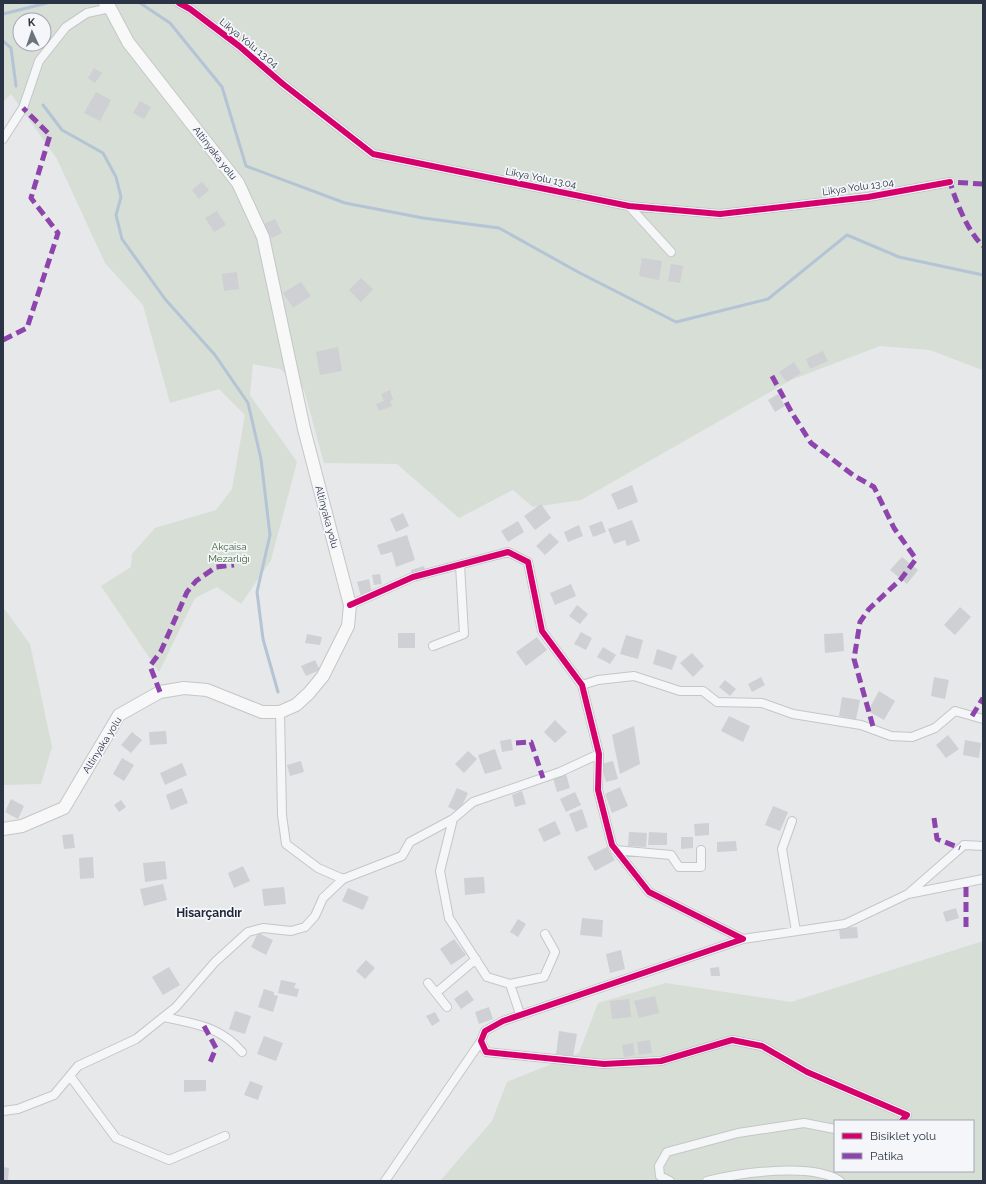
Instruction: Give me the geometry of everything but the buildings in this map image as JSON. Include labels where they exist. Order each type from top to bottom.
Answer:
[{"type":"main road","name":"Altinyaka yolu","points":[[3,829],[22,826],[64,808],[119,715],[160,692],[184,688],[207,690],[262,712],[280,712],[296,705],[309,693],[323,676],[348,626],[350,605],[304,429],[263,236],[238,183],[128,42],[107,5]]},
{"type":"street","name":"Likya Yolu 13.04","points":[[179,3],[190,9],[239,46],[283,84],[372,154],[629,206],[720,214],[868,197],[950,182]]},
{"type":"street","points":[[3,139],[23,108],[39,61],[66,26],[87,13],[107,5]]},
{"type":"street","points":[[629,206],[671,252]]},
{"type":"street","points":[[350,605],[413,577],[508,552],[528,562],[542,630],[582,685],[599,754],[598,790],[612,845],[649,892],[743,939]]},
{"type":"street","points":[[433,646],[464,634],[460,565]]},
{"type":"street","points":[[582,685],[598,680],[634,676],[680,691],[704,692],[717,702],[762,703],[793,714],[861,725],[891,736],[912,737],[936,728],[955,710],[983,719]]},
{"type":"street","points":[[280,712],[282,815],[286,844],[318,868],[343,879]]},
{"type":"street","points":[[3,1111],[18,1109],[54,1095],[78,1066],[136,1039],[176,1007],[215,962],[248,932],[263,928],[291,931],[305,927],[315,916],[323,898],[343,879],[402,856],[410,842],[453,820],[473,802],[560,772],[599,754]]},
{"type":"street","points":[[453,820],[440,872],[449,918],[487,977],[510,984],[544,977],[555,952],[545,934]]},
{"type":"street","points":[[792,821],[782,849],[796,931]]},
{"type":"street","points":[[908,894],[964,845],[983,846]]},
{"type":"street","points":[[615,850],[671,856],[679,867],[701,867],[701,850]]},
{"type":"street","points":[[385,1181],[481,1042],[485,1031],[503,1021],[743,939],[845,924],[908,894],[983,879]]},
{"type":"street","points":[[436,993],[476,959]]},
{"type":"street","points":[[428,983],[447,1007]]},
{"type":"street","points":[[510,984],[520,1014]]},
{"type":"street","points":[[164,1017],[211,1028],[232,1040],[242,1052]]},
{"type":"street","points":[[481,1042],[486,1052],[604,1064],[661,1061],[732,1040],[762,1046],[807,1072],[907,1115],[903,1120]]},
{"type":"street","points":[[70,1076],[116,1138],[169,1160],[225,1136]]},
{"type":"street","points":[[670,1181],[660,1176],[659,1166],[666,1152],[738,1133],[804,1123],[834,1129]]},
{"type":"street","points":[[707,1181],[733,1175],[800,1170],[836,1178]]},
{"type":"green space","name":"Akçaisa Mezarlığı","points":[[3,3],[983,3],[983,372],[982,370],[930,350],[880,346],[791,380],[581,500],[533,507],[513,490],[459,518],[397,464],[324,463],[304,390],[280,369],[253,364],[250,395],[297,462],[271,560],[241,604],[217,587],[195,598],[159,672],[101,586],[131,567],[132,554],[155,528],[216,510],[232,489],[245,415],[219,389],[170,403],[143,305],[105,263],[57,159],[11,94],[3,102]]},
{"type":"green space","points":[[3,607],[30,644],[52,747],[41,784],[3,785]]},
{"type":"green space","points":[[983,941],[983,1181],[440,1181],[492,1121],[507,1082],[579,1053],[598,1003],[666,983],[791,1002]]},
{"type":"waterway","points":[[3,14],[47,3]]},
{"type":"waterway","points":[[140,3],[170,23],[222,87],[246,166],[345,203],[423,218],[499,228],[578,272],[676,322],[768,299],[847,235],[899,257],[983,275]]},
{"type":"waterway","points":[[3,41],[11,48],[16,86]]},
{"type":"waterway","points":[[43,105],[62,130],[103,153],[116,177],[121,197],[116,215],[122,239],[165,299],[215,355],[248,403],[261,459],[270,535],[257,592],[263,639],[278,692]]},
{"type":"marked path","points":[[3,340],[27,328],[58,233],[31,198],[50,135],[23,108]]},
{"type":"marked path","points":[[983,184],[950,182],[959,207],[972,233],[983,246]]},
{"type":"marked path","points":[[772,376],[792,413],[811,443],[853,475],[874,487],[894,528],[916,559],[901,579],[869,609],[860,622],[854,659],[874,730]]},
{"type":"marked path","points":[[160,692],[150,666],[161,651],[187,592],[196,581],[216,567],[234,565]]},
{"type":"marked path","points":[[972,716],[983,698]]},
{"type":"marked path","points":[[516,743],[531,742],[543,778]]},
{"type":"marked path","points":[[934,818],[937,839],[960,848]]},
{"type":"marked path","points":[[966,882],[966,927]]},
{"type":"marked path","points":[[204,1026],[216,1048],[209,1065]]},
{"type":"cycle path","points":[[179,3],[190,9],[239,46],[283,84],[373,154],[629,206],[720,214],[868,197],[950,182]]},
{"type":"cycle path","points":[[350,605],[413,577],[508,552],[528,562],[542,631],[582,685],[599,754],[598,790],[612,845],[649,892],[743,939],[503,1021],[485,1031],[481,1041],[486,1052],[604,1064],[661,1061],[732,1040],[762,1046],[807,1072],[907,1115],[903,1120]]},
{"type":"district","name":"Hisarçandır","points":[[209,913]]}]
